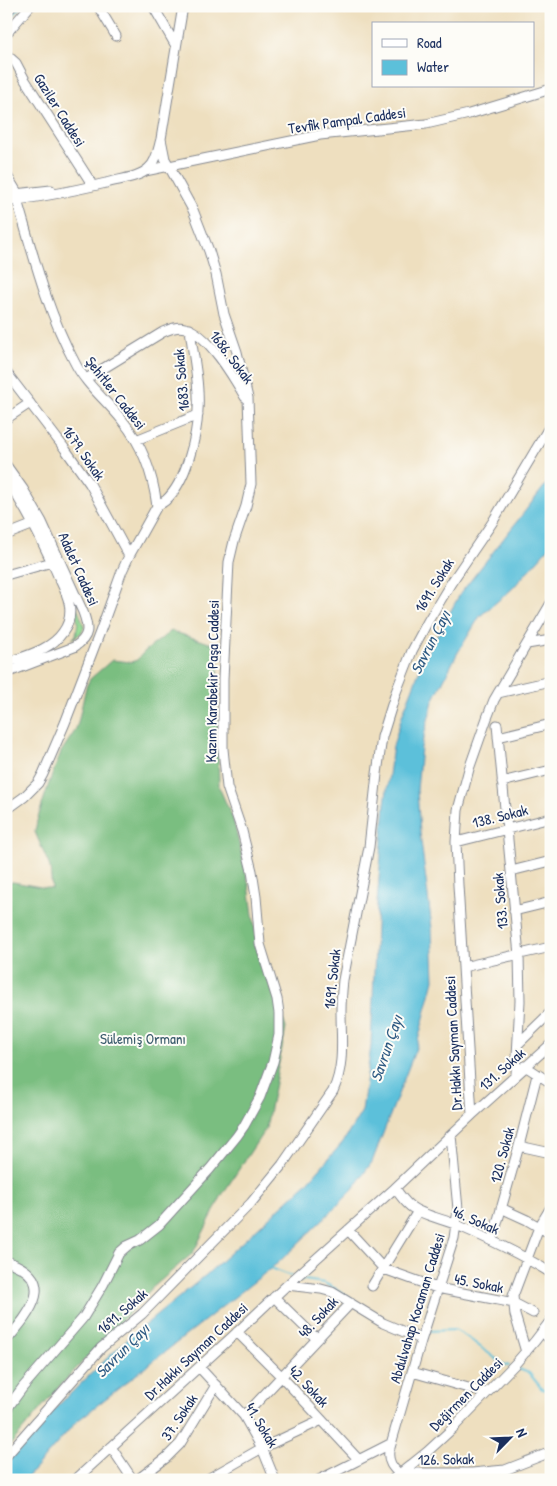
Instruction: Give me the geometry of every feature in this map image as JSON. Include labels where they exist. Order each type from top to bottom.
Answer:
[{"type":"street","points":[[6,12],[12,6]]},
{"type":"street","points":[[6,34],[30,6]]},
{"type":"street","points":[[98,6],[116,36]]},
{"type":"street","points":[[153,6],[176,46]]},
{"type":"street","points":[[153,163],[161,139],[183,6]]},
{"type":"street","name":"Gaziler Caddesi","points":[[6,54],[16,63],[90,181]]},
{"type":"street","name":"Tevfik Pampal Caddesi","points":[[6,195],[36,198],[137,175],[145,171],[320,135],[426,124],[469,114],[551,89]]},
{"type":"street","name":"Kazım Karabekir Paşa Caddesi","points":[[6,1410],[23,1387],[83,1318],[104,1285],[119,1253],[148,1234],[163,1220],[210,1169],[237,1136],[260,1097],[277,1047],[280,1022],[277,999],[260,944],[252,872],[242,831],[227,787],[223,749],[223,669],[229,562],[251,484],[246,385],[224,314],[209,251],[193,210],[168,166],[163,153],[161,139]]},
{"type":"street","name":"Tevfik Pampal Caddesi","points":[[6,201],[136,170],[153,163]]},
{"type":"street","name":"Tevfik Pampal Caddesi","points":[[145,171],[153,163]]},
{"type":"street","name":"Şehitler Caddesi","points":[[6,174],[17,197],[44,288],[56,321],[75,363],[86,380],[122,420],[136,440],[146,464],[157,506]]},
{"type":"street","name":"1686. Sokak","points":[[86,380],[163,332],[177,327],[190,330],[204,339],[234,379],[248,403]]},
{"type":"street","name":"1683. Sokak","points":[[157,506],[167,500],[178,485],[192,444],[198,415],[198,398],[190,330]]},
{"type":"street","name":"1679. Sokak","points":[[6,372],[66,449],[90,484],[128,556]]},
{"type":"street","points":[[6,419],[30,403]]},
{"type":"street","points":[[136,440],[198,415]]},
{"type":"street","name":"1691. Sokak","points":[[6,1456],[101,1348],[142,1314],[251,1203],[282,1165],[333,1091],[341,1066],[341,1000],[343,980],[369,847],[379,754],[388,717],[406,665],[424,627],[451,582],[499,511],[551,424]]},
{"type":"street","name":"Adalet Caddesi","points":[[6,465],[42,522],[83,612],[87,630],[83,641],[74,647],[6,673]]},
{"type":"street","points":[[6,480],[34,524],[70,604],[67,625],[60,635],[50,644],[6,664]]},
{"type":"street","points":[[6,810],[24,797],[38,783],[43,774],[65,723],[128,556],[157,506]]},
{"type":"street","points":[[6,535],[34,524]]},
{"type":"street","points":[[6,575],[52,562]]},
{"type":"street","name":"Dr.Hakkı Sayman Caddesi","points":[[75,1480],[472,1115],[456,842],[458,810],[469,769],[498,692],[551,602]]},
{"type":"street","points":[[526,644],[551,640]]},
{"type":"street","points":[[498,692],[551,681]]},
{"type":"street","points":[[498,738],[551,724]]},
{"type":"street","name":"133. Sokak","points":[[498,725],[518,955],[520,1001],[516,1074]]},
{"type":"street","points":[[502,782],[551,770]]},
{"type":"street","name":"138. Sokak","points":[[456,842],[551,818]]},
{"type":"street","points":[[510,871],[551,861]]},
{"type":"street","points":[[514,911],[551,902]]},
{"type":"street","points":[[463,967],[551,947]]},
{"type":"street","points":[[518,1044],[551,1012]]},
{"type":"street","name":"131. Sokak","points":[[472,1115],[551,1044]]},
{"type":"street","points":[[525,1066],[551,1084]]},
{"type":"street","name":"120. Sokak","points":[[492,1242],[537,1075]]},
{"type":"street","name":"Abdulvahap Kocaman Caddesi","points":[[399,1478],[388,1457],[390,1444],[425,1326],[454,1238],[456,1225],[458,1209],[451,1135]]},
{"type":"street","points":[[519,1146],[551,1153]]},
{"type":"street","name":"46. Sokak","points":[[394,1188],[410,1206],[418,1211],[456,1225],[527,1258],[551,1273]]},
{"type":"street","points":[[526,1352],[514,1315],[513,1296],[539,1227],[551,1207]]},
{"type":"street","points":[[501,1208],[551,1234]]},
{"type":"street","points":[[372,1286],[418,1211]]},
{"type":"street","name":"45. Sokak","points":[[348,1230],[384,1269],[437,1288],[514,1303],[533,1313]]},
{"type":"street","points":[[6,1261],[30,1273],[37,1284],[35,1298],[29,1313],[6,1341]]},
{"type":"street","points":[[286,1285],[332,1292],[383,1323],[421,1339]]},
{"type":"street","points":[[274,1297],[317,1339]]},
{"type":"street","name":"48. Sokak","points":[[244,1416],[351,1303]]},
{"type":"street","name":"Değirmen Caddesi","points":[[399,1478],[452,1429],[512,1367],[551,1320]]},
{"type":"street","name":"42. Sokak","points":[[237,1332],[282,1376],[359,1460]]},
{"type":"street","points":[[542,1332],[551,1341]]},
{"type":"street","name":"41. Sokak","points":[[199,1367],[244,1416],[262,1448],[275,1480]]},
{"type":"street","points":[[412,1372],[486,1393]]},
{"type":"street","name":"37. Sokak","points":[[137,1480],[166,1458],[180,1444],[216,1385]]},
{"type":"street","points":[[206,1480],[262,1448],[322,1420]]},
{"type":"street","points":[[319,1480],[390,1444]]},
{"type":"street","points":[[111,1447],[133,1480]]},
{"type":"street","name":"126. Sokak","points":[[399,1478],[505,1470],[551,1452]]},
{"type":"green space","points":[[6,472],[40,525],[79,613],[84,627],[81,633],[72,639],[76,635],[78,622],[71,597],[21,496]]},
{"type":"green space","name":"Sülemiş Ormanı","points":[[171,631],[219,646],[217,709],[219,787],[233,819],[249,885],[258,952],[286,1028],[266,1128],[222,1195],[193,1253],[152,1288],[58,1388],[6,1450],[6,883],[13,882],[52,889],[50,867],[35,832],[49,783],[61,752],[78,723],[86,687],[90,679],[112,660],[131,662],[137,660],[144,652]]},
{"type":"water","name":"Savrun Çayı","points":[[551,478],[551,545],[512,589],[480,616],[457,654],[433,701],[421,747],[417,790],[420,833],[432,928],[434,980],[416,1048],[372,1162],[350,1193],[279,1262],[76,1422],[25,1480],[6,1480],[6,1464],[42,1421],[124,1342],[206,1275],[307,1183],[343,1142],[362,1111],[371,1046],[377,903],[385,804],[393,746],[403,713],[424,659],[460,594]]},
{"type":"waterway","points":[[6,23],[21,6]]},
{"type":"waterway","points":[[270,1268],[291,1276]]},
{"type":"waterway","points":[[298,1279],[324,1283],[354,1300]]},
{"type":"waterway","points":[[427,1331],[455,1330],[503,1364],[509,1366]]},
{"type":"waterway","points":[[516,1368],[529,1373],[542,1389],[551,1391]]}]
